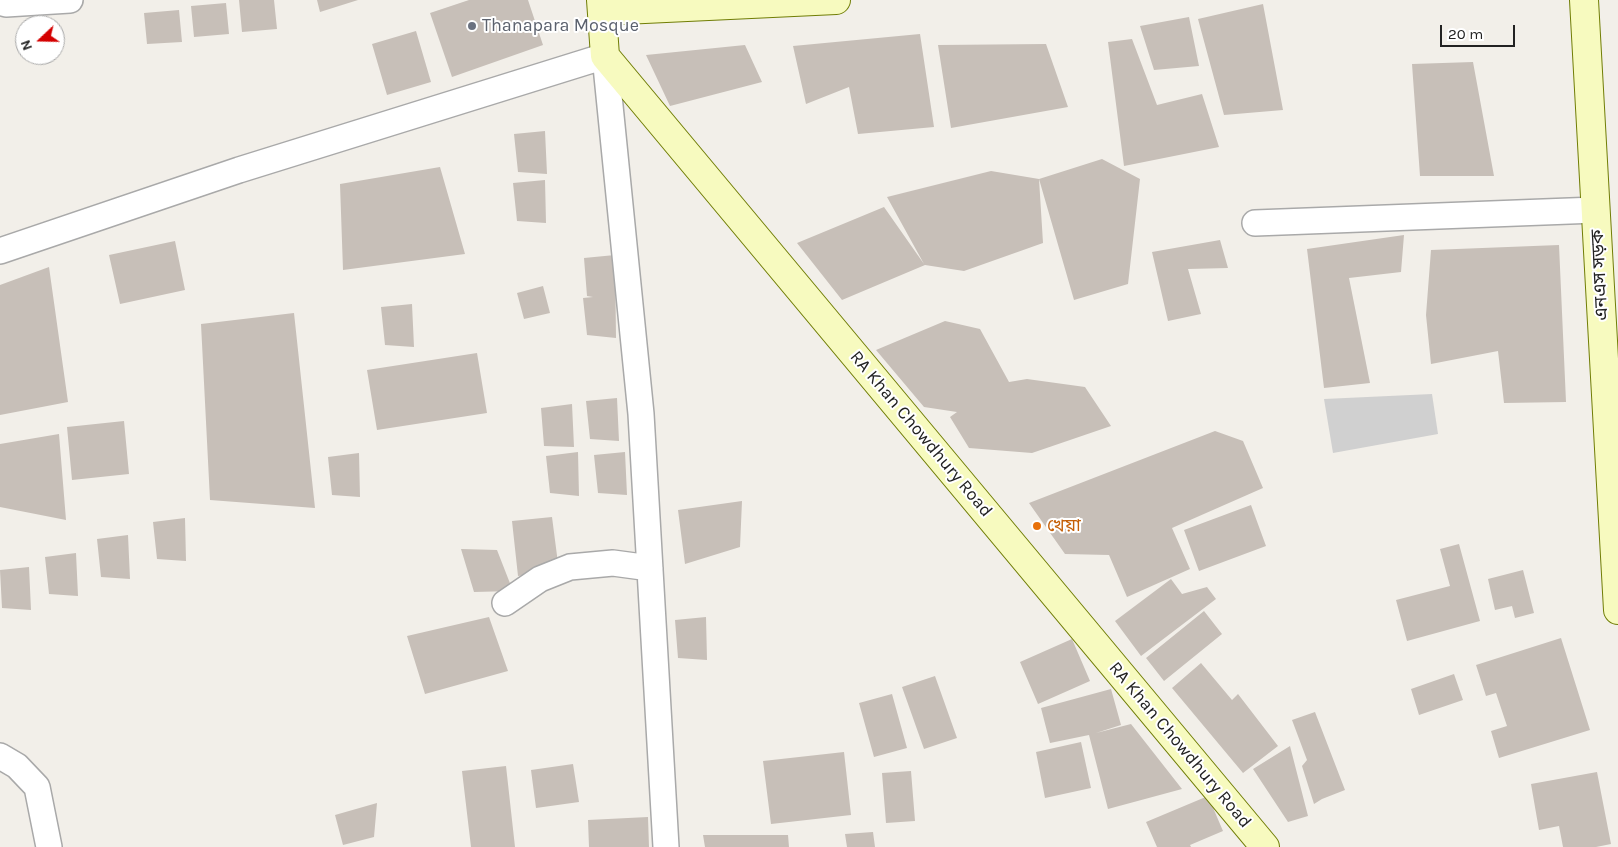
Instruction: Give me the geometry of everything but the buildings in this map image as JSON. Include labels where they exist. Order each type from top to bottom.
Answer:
[{"type":"street","points":[[0,2],[6,4],[70,0]]},
{"type":"street","points":[[666,847],[641,414],[605,56],[597,4],[836,0]]},
{"type":"street","name":"এনএস সড়ক","points":[[1584,0],[1618,610]]},
{"type":"street","points":[[0,251],[239,170],[605,56]]},
{"type":"street","name":"RA Khan Chowdhury Road","points":[[605,56],[1265,847]]},
{"type":"street","points":[[1255,223],[1596,210]]},
{"type":"street","points":[[505,603],[540,580],[570,567],[613,563],[650,568]]},
{"type":"street","points":[[0,756],[17,766],[37,786],[49,847]]},
{"type":"shaded area","points":[[1432,394],[1438,434],[1333,453],[1324,399]]},
{"type":"place","name":"Thanapara Mosque","points":[[472,26]]},
{"type":"place","name":"খেয়া","points":[[1037,526]]}]
